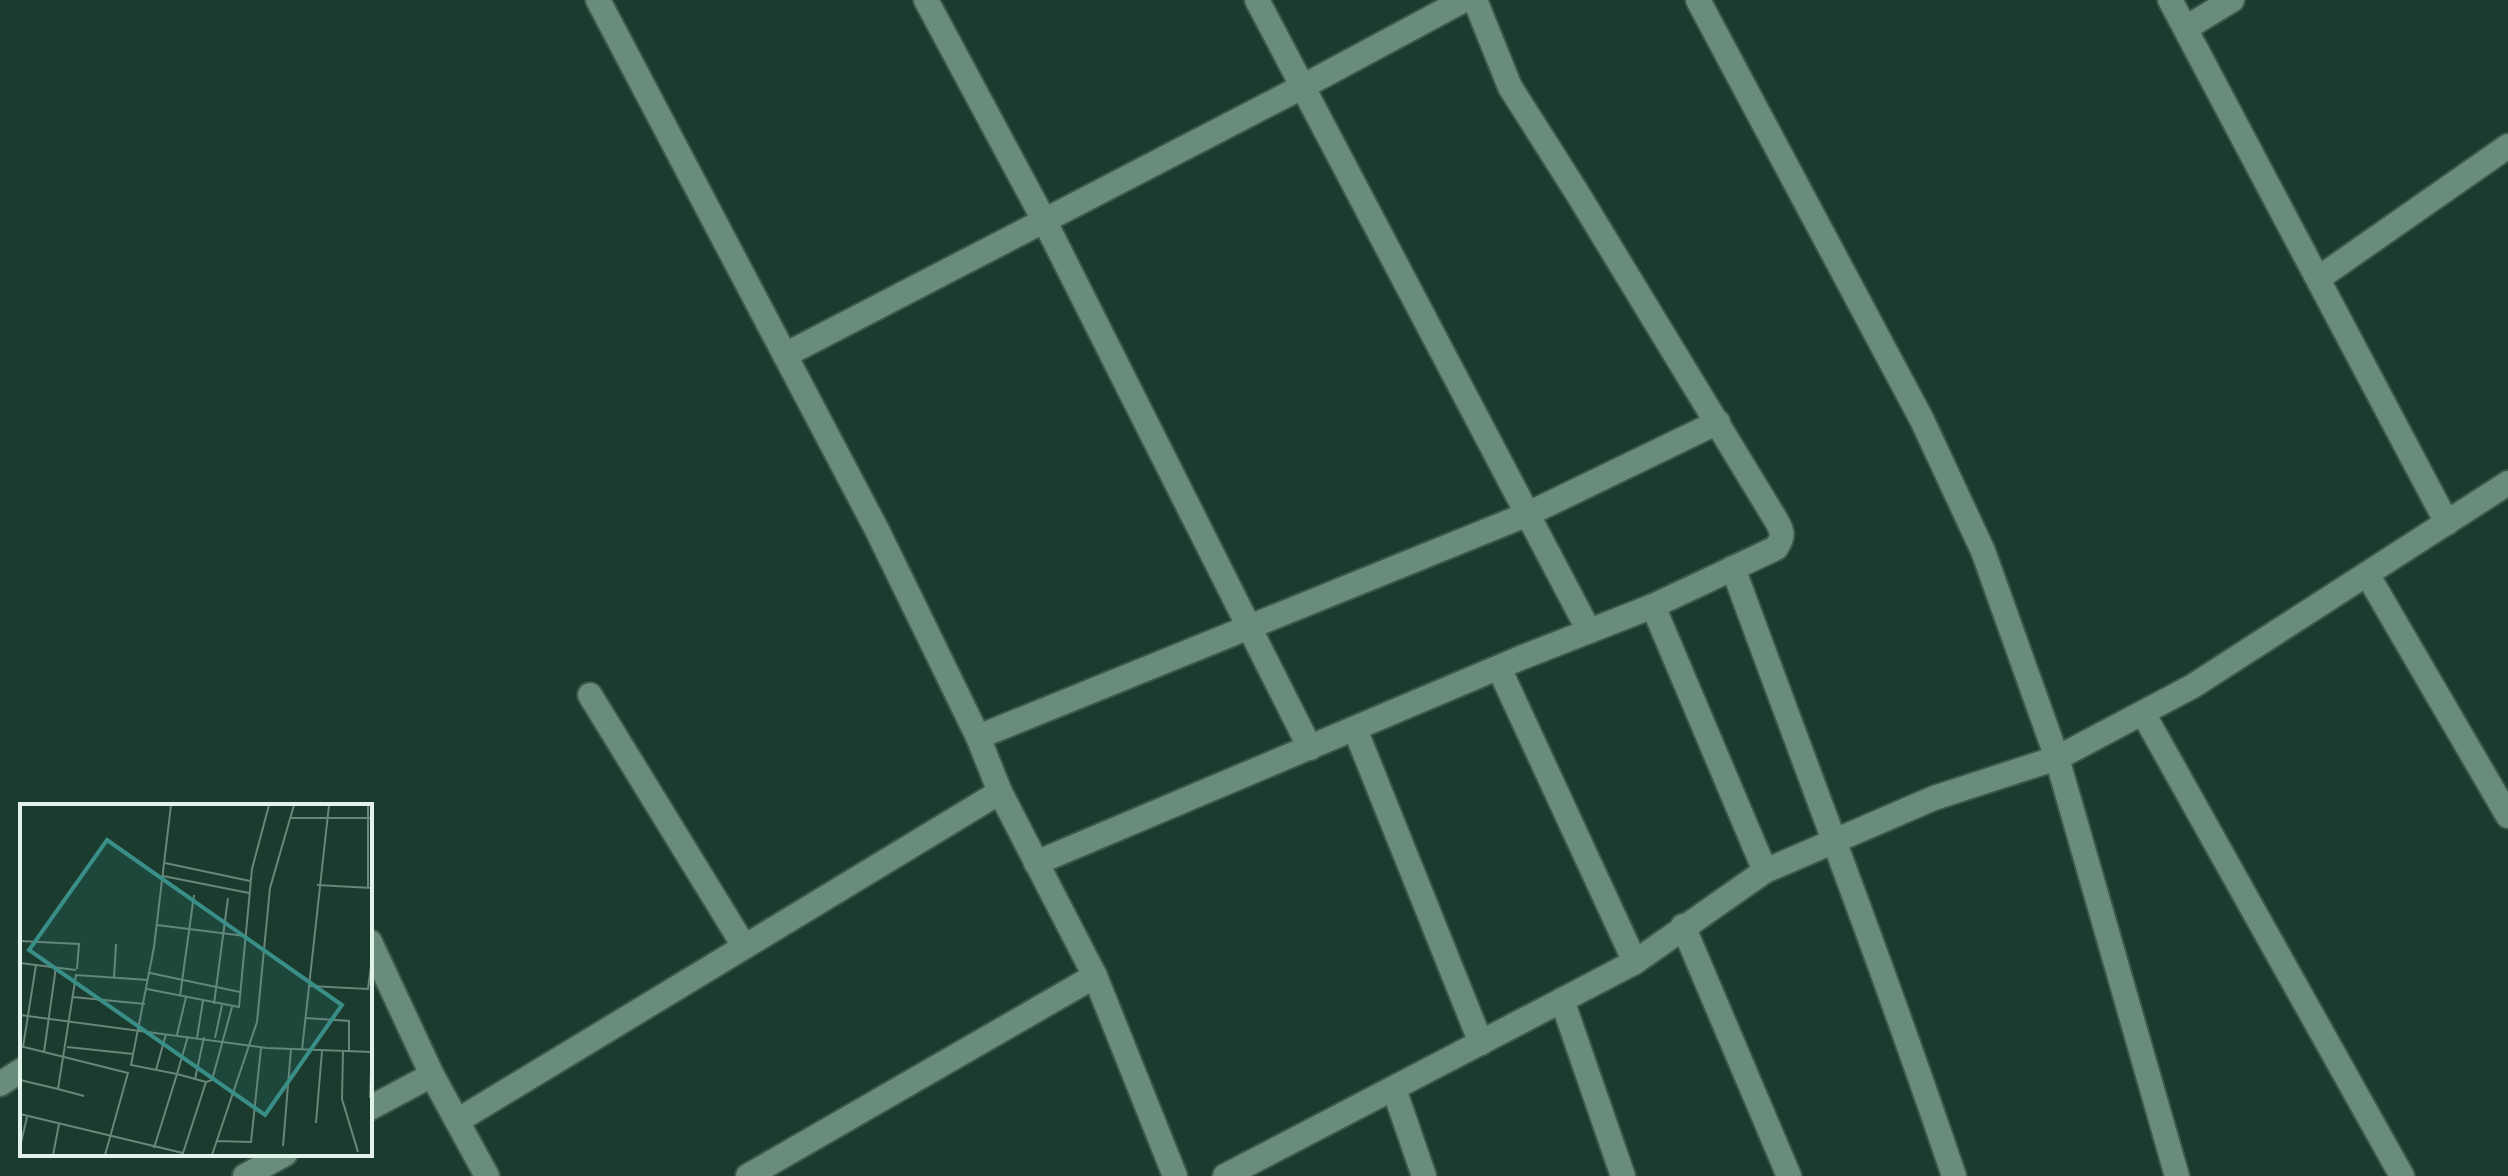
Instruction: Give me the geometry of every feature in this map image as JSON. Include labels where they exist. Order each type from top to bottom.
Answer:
[{"type":"street","points":[[598,0],[877,530],[978,737],[1000,792],[1095,976],[1175,1176]]},
{"type":"street","points":[[926,0],[1044,220],[1310,748]]},
{"type":"street","points":[[1257,0],[1589,631]]},
{"type":"street","points":[[785,355],[1464,0]]},
{"type":"street","points":[[1036,863],[1653,606],[1776,548],[1783,533],[1718,422],[1510,87],[1475,0]]},
{"type":"street","points":[[1698,0],[1922,420],[1983,551],[2057,758],[2177,1176]]},
{"type":"street","points":[[2170,0],[2447,523]]},
{"type":"street","points":[[2186,28],[2232,0]]},
{"type":"street","points":[[2319,278],[2508,146]]},
{"type":"street","points":[[978,737],[1528,514],[1718,422]]},
{"type":"street","points":[[1225,1176],[1635,962],[1765,871],[1934,798],[2057,758],[2193,686],[2508,483]]},
{"type":"street","points":[[1733,568],[1902,1023],[1954,1176]]},
{"type":"street","points":[[2367,574],[2508,816]]},
{"type":"street","points":[[1653,606],[1765,871]]},
{"type":"street","points":[[1499,668],[1635,962]]},
{"type":"street","points":[[590,695],[744,946]]},
{"type":"street","points":[[2143,713],[2402,1176]]},
{"type":"street","points":[[1355,729],[1481,1043]]},
{"type":"street","points":[[457,1121],[1000,792]]},
{"type":"street","points":[[1683,926],[1789,1176]]},
{"type":"street","points":[[372,946],[432,1075],[487,1176]]},
{"type":"street","points":[[748,1176],[1095,976]]},
{"type":"street","points":[[1562,1000],[1623,1176]]},
{"type":"street","points":[[0,1084],[20,1071]]},
{"type":"street","points":[[372,1107],[432,1075]]},
{"type":"street","points":[[1394,1089],[1424,1176]]},
{"type":"street","points":[[245,1176],[280,1164]]}]
